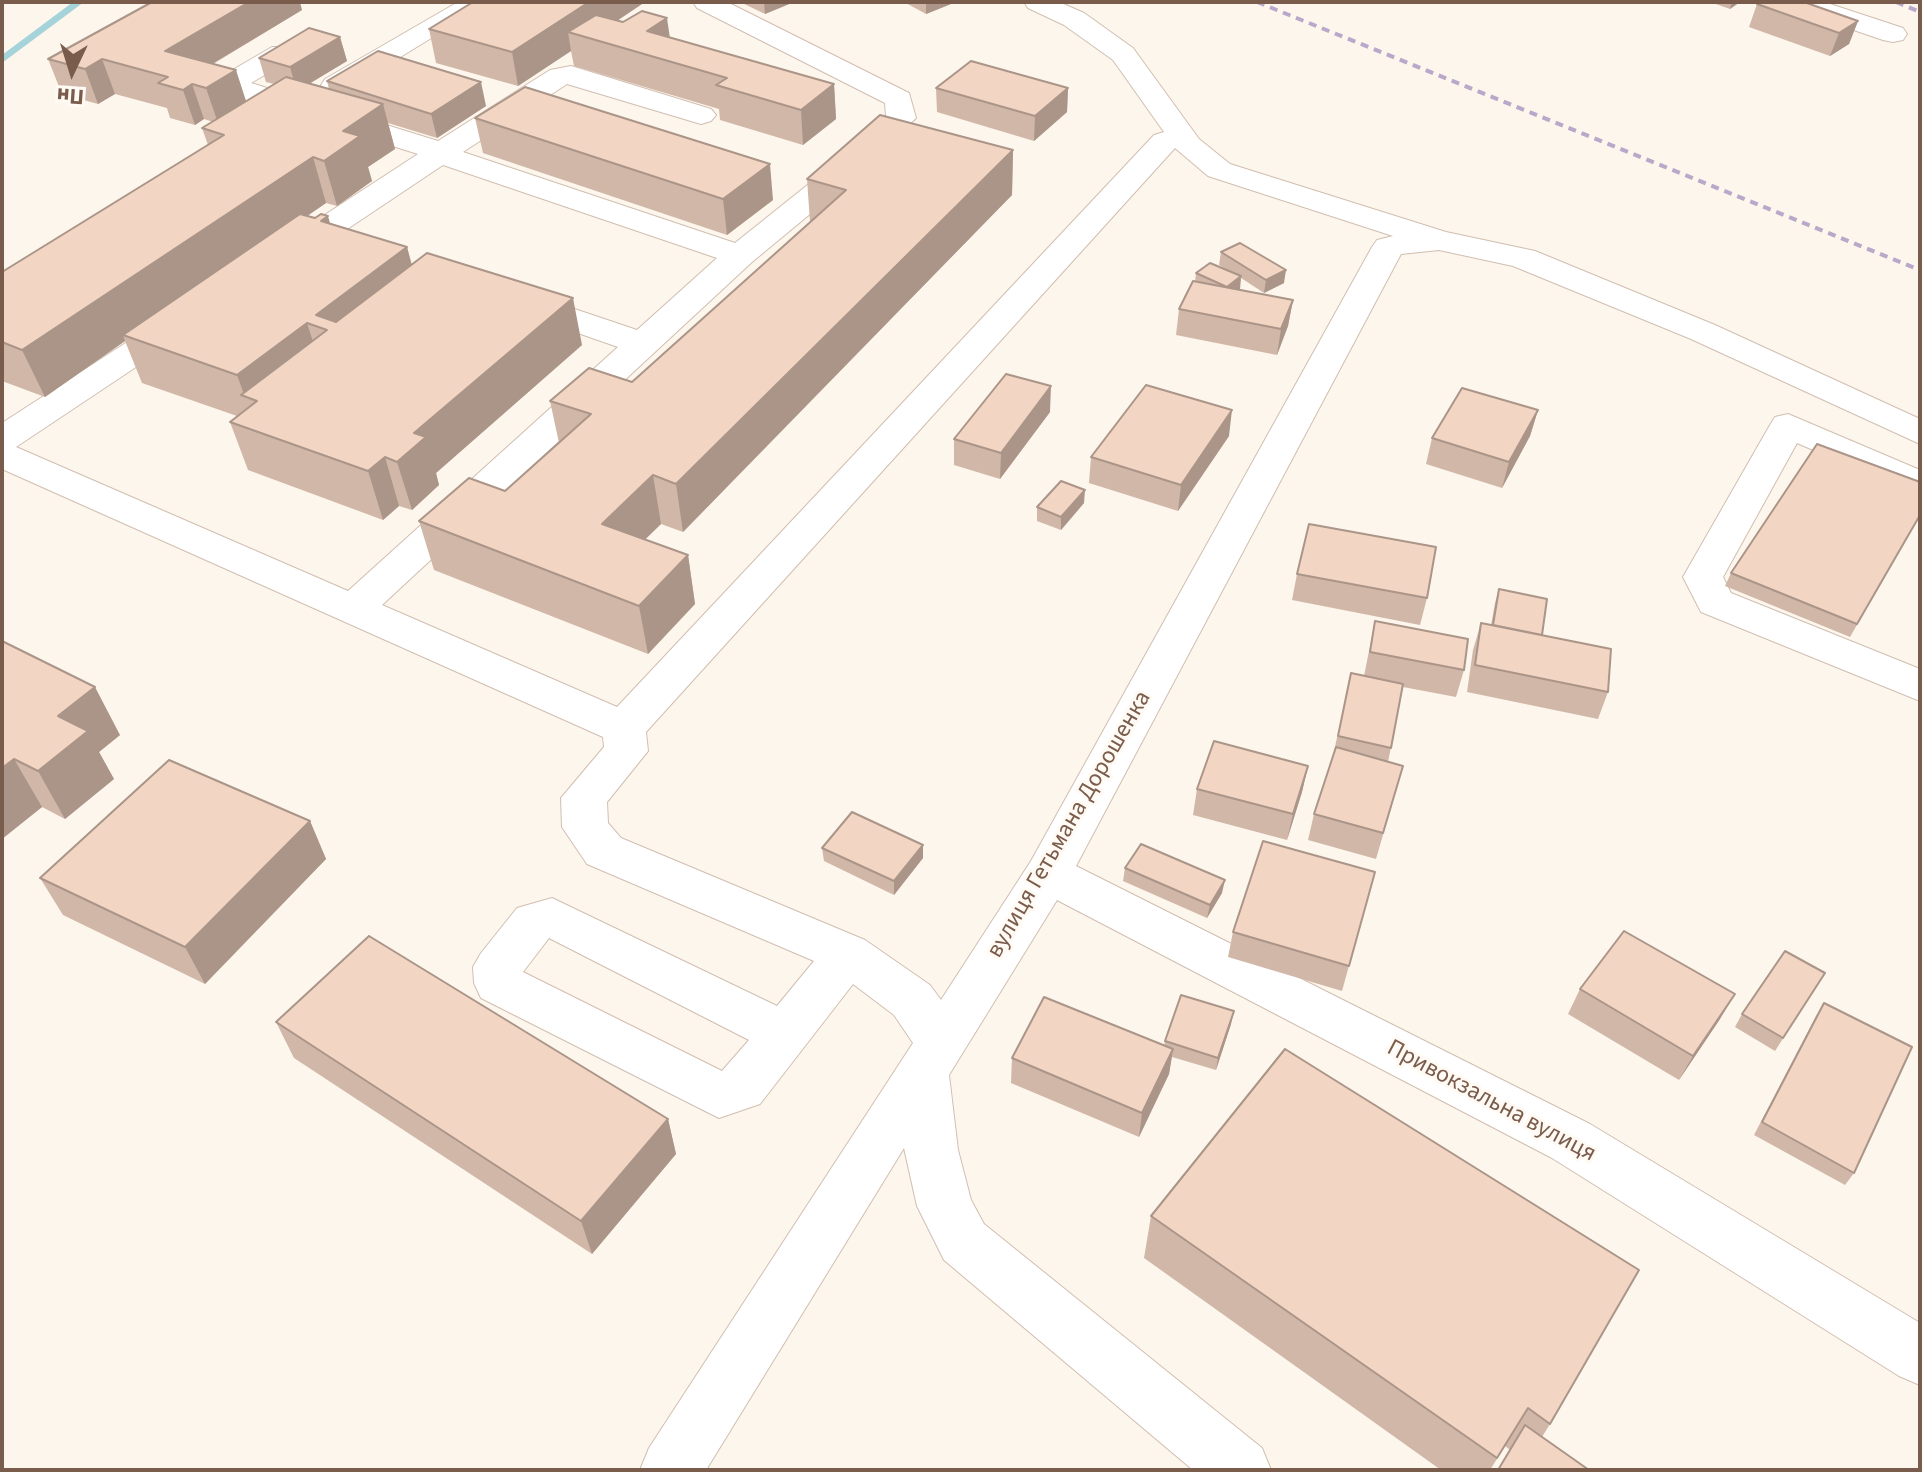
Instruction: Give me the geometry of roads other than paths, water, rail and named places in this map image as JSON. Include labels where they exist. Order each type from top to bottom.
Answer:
[{"type":"street","points":[[299,108],[387,52],[477,2]]},
{"type":"street","points":[[353,609],[740,255],[851,165],[901,118],[899,99],[706,2]]},
{"type":"street","points":[[1037,2],[1074,19],[1123,54],[1181,136],[1219,170],[1439,240],[1523,258],[1703,332],[1920,433]]},
{"type":"street","points":[[1798,2],[1893,34]]},
{"type":"street","points":[[282,53],[227,85],[440,153],[740,255]]},
{"type":"street","points":[[254,275],[560,76],[571,75],[701,115]]},
{"type":"street","points":[[1181,136],[1165,141],[624,728],[626,751],[584,798],[585,827],[604,851],[848,954],[912,1000],[932,1056],[931,1150],[945,1206],[964,1242],[1240,1470]]},
{"type":"street","points":[[319,233],[363,248]]},
{"type":"street","name":"вулиця Гетьмана Дорошенка","points":[[671,1470],[1048,874],[1388,247],[1412,241],[1439,240]]},
{"type":"street","points":[[496,294],[643,344]]},
{"type":"street","points":[[2,440],[203,308]]},
{"type":"street","points":[[1812,383],[1703,577],[1715,602],[1920,686]]},
{"type":"street","points":[[1788,425],[1920,484]]},
{"type":"street","points":[[2,455],[624,728]]},
{"type":"street","name":"Привокзальна вулиця","points":[[1048,874],[1571,1141],[1920,1356]]},
{"type":"street","points":[[785,1034],[552,917],[534,922],[498,967],[499,983],[719,1095],[742,1088],[785,1034],[848,954]]},
{"type":"waterway","points":[[2,60],[79,2]]},
{"type":"railway","points":[[1257,2],[1920,270]]},
{"type":"railway","points":[[1896,2],[1920,12]]}]
